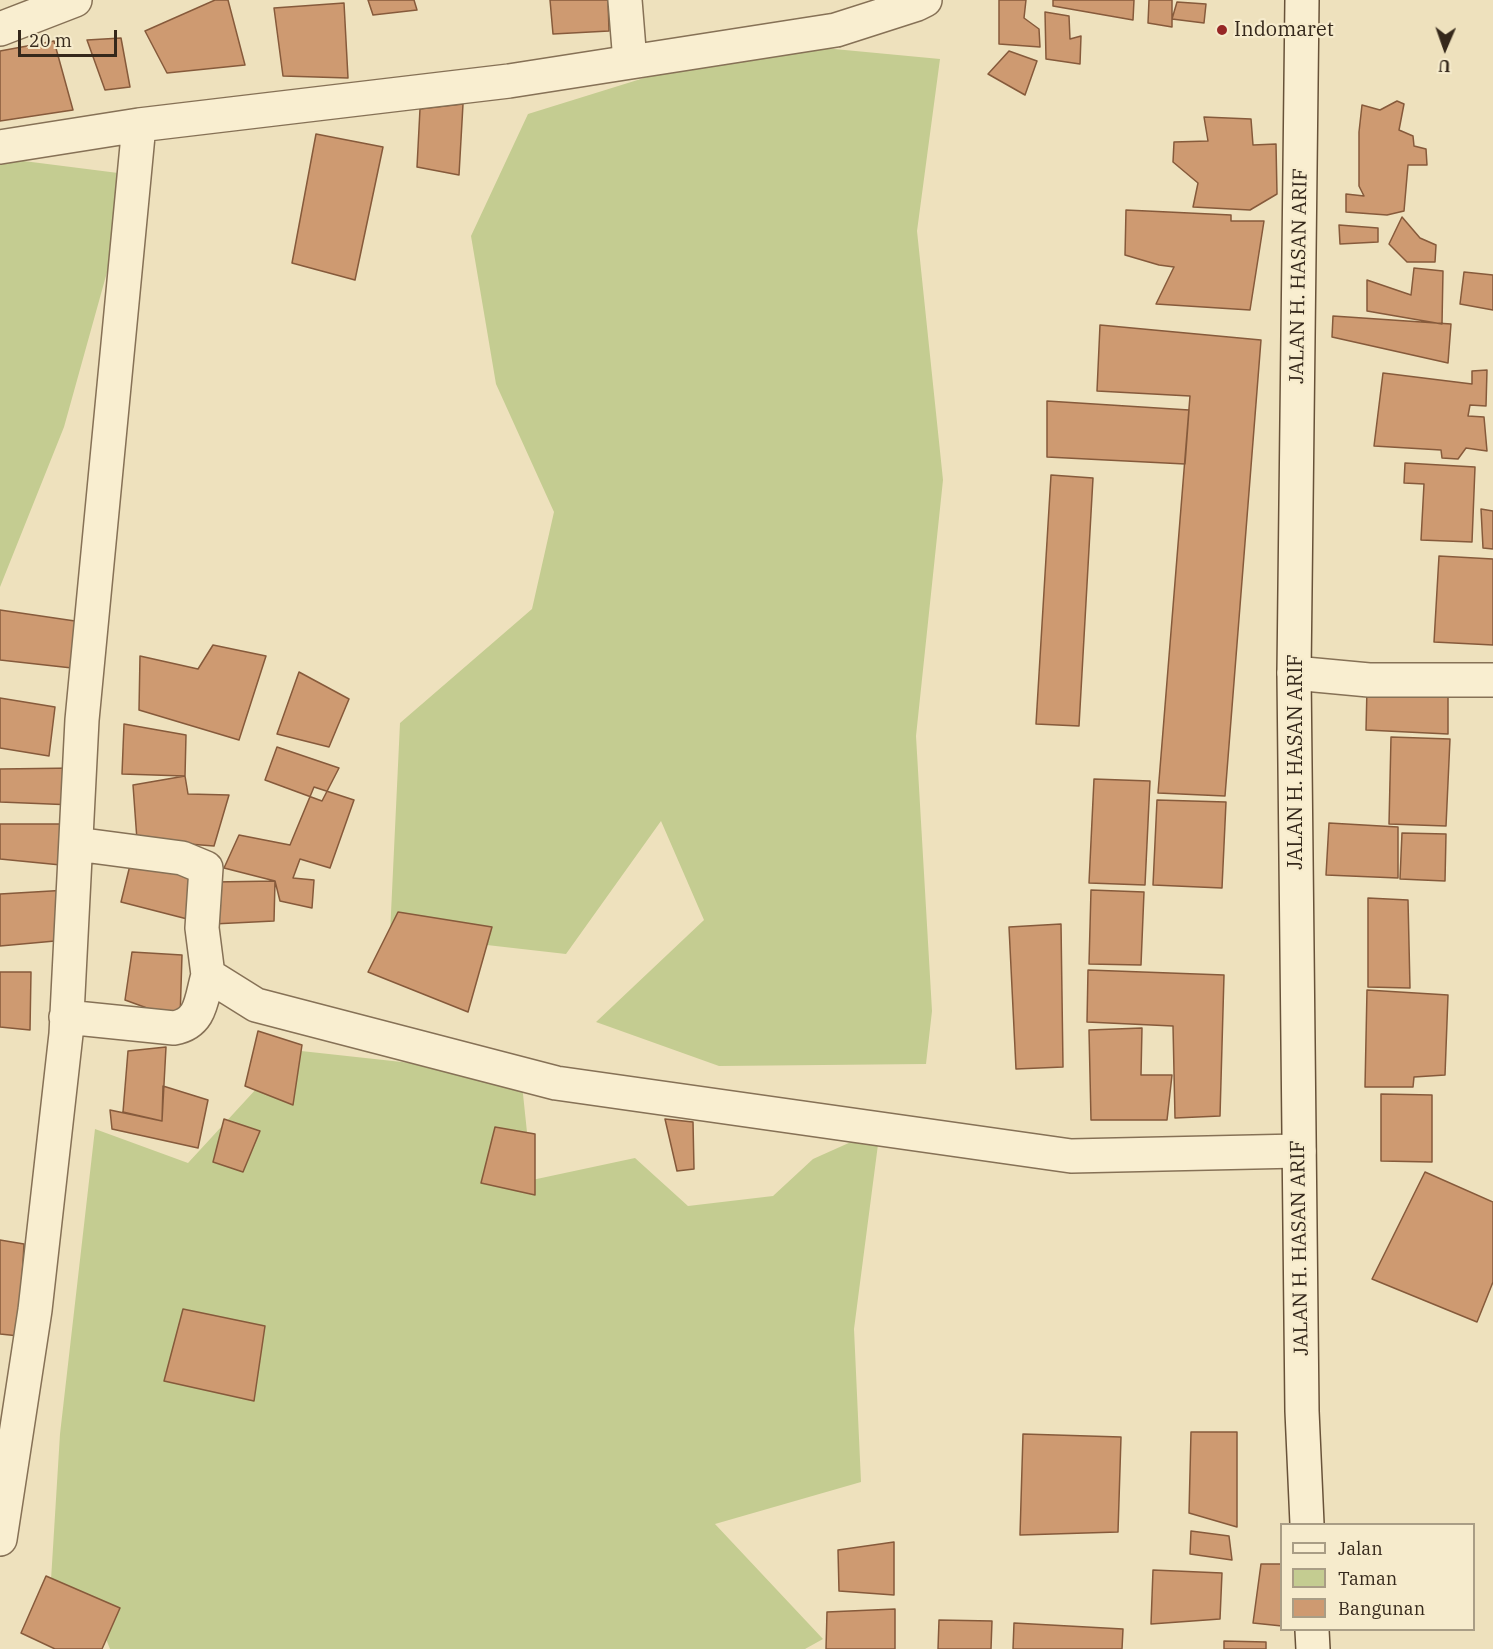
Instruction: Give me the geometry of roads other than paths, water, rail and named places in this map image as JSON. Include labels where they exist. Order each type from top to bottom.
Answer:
[{"type":"street","points":[[0,29],[75,0]]},
{"type":"street","points":[[625,0],[630,62]]},
{"type":"street","points":[[0,147],[139,125],[509,81],[836,30],[925,0]]},
{"type":"street","name":"JALAN H. HASAN ARIF","points":[[1302,0],[1294,673],[1302,1411],[1307,1523]]},
{"type":"street","points":[[0,1539],[35,1310],[66,1017],[83,709],[139,125]]},
{"type":"street","points":[[1294,673],[1369,680],[1493,680]]},
{"type":"street","points":[[66,1017],[174,1028],[186,1026],[195,1018],[208,975],[202,928],[206,868],[182,858],[76,844]]},
{"type":"street","points":[[208,975],[256,1005],[556,1083],[1071,1156],[1299,1150]]},
{"type":"street","points":[[1312,1631],[1313,1649]]},
{"type":"place","name":"Indomaret","points":[[1222,30]]}]
